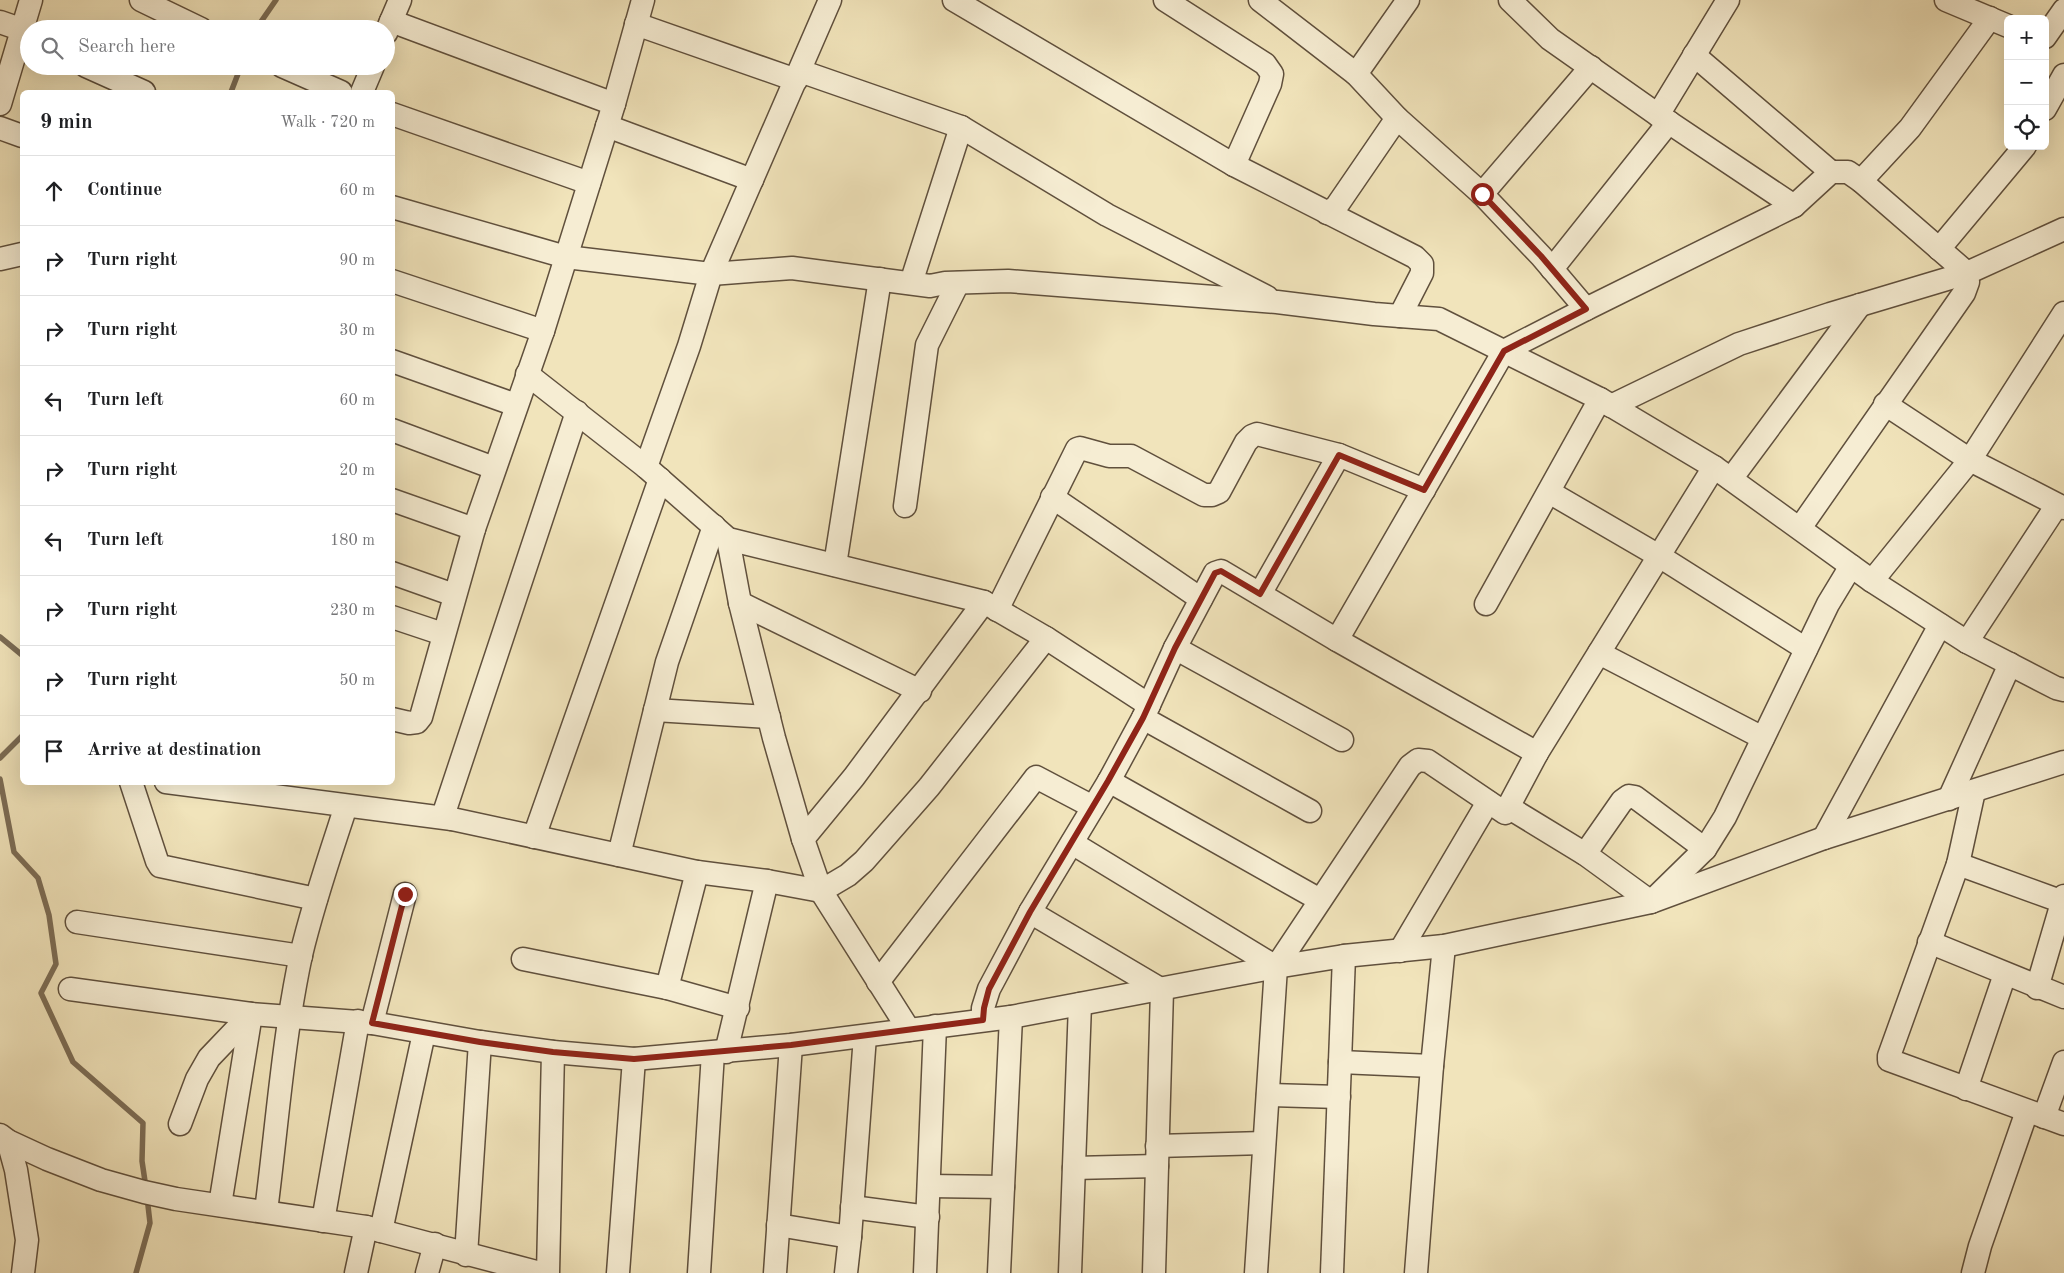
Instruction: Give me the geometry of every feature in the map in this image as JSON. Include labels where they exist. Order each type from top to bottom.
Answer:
[{"type":"street","points":[[27,20],[31,0]]},
{"type":"street","points":[[141,0],[182,20]]},
{"type":"street","points":[[392,20],[400,0]]},
{"type":"street","points":[[395,719],[409,723],[416,722],[421,717],[474,529],[543,331],[614,104],[642,0]]},
{"type":"street","points":[[534,837],[653,473],[711,274],[830,0]]},
{"type":"street","points":[[954,0],[1234,164],[1415,257],[1422,264],[1422,273],[1400,316]]},
{"type":"street","points":[[1165,0],[1265,64],[1272,74],[1270,84],[1234,164]]},
{"type":"street","points":[[1260,0],[1356,74],[1397,118],[1482,194],[1552,269],[1586,309]]},
{"type":"street","points":[[1356,74],[1408,0]]},
{"type":"street","points":[[1510,0],[1550,39],[1663,119],[1794,206]]},
{"type":"street","points":[[1552,269],[1663,119],[1694,55],[1728,0]]},
{"type":"street","points":[[1861,181],[1910,128],[1999,22],[1946,0]]},
{"type":"street","points":[[2049,32],[2064,10]]},
{"type":"street","points":[[0,22],[20,33]]},
{"type":"street","points":[[636,24],[962,127],[1107,215],[1277,302]]},
{"type":"street","points":[[395,29],[614,104]]},
{"type":"street","points":[[2049,40],[2064,46]]},
{"type":"street","points":[[0,104],[20,46]]},
{"type":"street","points":[[1694,55],[1831,172],[1848,172],[1861,181],[1967,273],[1968,282],[1964,292],[1800,528]]},
{"type":"street","points":[[1482,194],[1591,67]]},
{"type":"street","points":[[106,75],[140,90]]},
{"type":"street","points":[[302,75],[336,90]]},
{"type":"street","points":[[363,90],[369,75]]},
{"type":"street","points":[[395,115],[589,183]]},
{"type":"street","points":[[1327,213],[1336,207],[1397,118]]},
{"type":"street","points":[[607,126],[752,180]]},
{"type":"street","points":[[911,283],[962,127]]},
{"type":"street","points":[[0,128],[20,135]]},
{"type":"street","points":[[1939,249],[2022,150]]},
{"type":"street","points":[[1337,640],[1504,351],[1794,206],[1831,172]]},
{"type":"street","points":[[395,208],[566,257],[711,274],[792,268],[930,286],[1008,281],[1277,302],[1439,319],[1605,402],[1723,473],[1872,581],[1967,642],[2056,688],[2064,690]]},
{"type":"street","points":[[1486,604],[1549,492],[1605,402],[1739,344],[1967,273],[2064,229]]},
{"type":"street","points":[[0,259],[20,254]]},
{"type":"street","points":[[834,565],[880,279]]},
{"type":"street","points":[[395,282],[543,331]]},
{"type":"street","points":[[905,506],[927,345],[958,283]]},
{"type":"street","points":[[1400,951],[1498,805],[1537,753],[1659,556],[1723,473],[1860,305]]},
{"type":"street","points":[[1872,581],[1970,460],[2064,313]]},
{"type":"street","points":[[395,362],[516,405]]},
{"type":"street","points":[[527,374],[653,473],[721,533],[991,606],[1046,638],[1146,711],[1310,810]]},
{"type":"street","points":[[1886,404],[1970,460],[2060,506],[1967,642]]},
{"type":"street","points":[[452,819],[446,816],[445,810],[577,412]]},
{"type":"street","points":[[395,431],[494,468]]},
{"type":"street","points":[[803,839],[854,777],[920,691],[991,606],[1052,497],[1074,452],[1080,448],[1109,456],[1131,456],[1204,495],[1212,495],[1219,492],[1246,442],[1257,434],[1339,455],[1424,490]]},
{"type":"street","points":[[1260,594],[1339,455]]},
{"type":"street","points":[[1549,492],[1659,556],[1806,649]]},
{"type":"street","points":[[1052,497],[1201,599]]},
{"type":"street","points":[[395,501],[474,529]]},
{"type":"street","points":[[721,533],[803,839],[821,891],[909,1030]]},
{"type":"street","points":[[619,855],[667,662],[721,533]]},
{"type":"street","points":[[1651,902],[1705,849],[1725,817],[1828,604],[1851,566]]},
{"type":"street","points":[[983,1020],[989,989],[1030,912],[1108,781],[1146,711],[1175,648],[1215,573],[1221,571],[1337,640],[1537,753]]},
{"type":"street","points":[[395,574],[454,595]]},
{"type":"street","points":[[740,603],[920,691]]},
{"type":"street","points":[[395,618],[443,634]]},
{"type":"street","points":[[1824,838],[1940,625]]},
{"type":"street","points":[[188,785],[452,819],[698,872],[767,881],[821,891],[848,875],[864,861],[929,787],[1046,638]]},
{"type":"street","points":[[1175,648],[1342,740]]},
{"type":"street","points":[[1599,653],[1763,738]]},
{"type":"street","points":[[1949,799],[2010,664]]},
{"type":"street","points":[[655,710],[769,716]]},
{"type":"street","points":[[1256,1273],[1276,967],[1410,766],[1418,760],[1428,761],[1498,805],[1586,854],[1651,902]]},
{"type":"street","points":[[70,989],[251,1014],[365,1022],[424,1034],[480,1042],[553,1052],[634,1059],[791,1045],[1011,1017],[1276,967],[1344,956],[1444,946],[1651,902],[1824,838],[2064,762]]},
{"type":"street","points":[[878,982],[1036,777],[1093,807]]},
{"type":"street","points":[[1108,781],[1320,900]]},
{"type":"street","points":[[133,785],[160,866],[316,899]]},
{"type":"street","points":[[1974,791],[1958,864],[1888,1056],[1889,1060],[2045,1117]]},
{"type":"street","points":[[1586,854],[1622,801],[1629,796],[1635,797],[1705,849]]},
{"type":"street","points":[[266,1212],[290,1018],[301,956],[316,899],[346,806]]},
{"type":"street","points":[[1072,843],[1276,967]]},
{"type":"street","points":[[1958,864],[2063,899],[2060,927],[2038,988]]},
{"type":"street","points":[[667,988],[698,872]]},
{"type":"street","points":[[699,1273],[720,1052],[738,1008],[767,881]]},
{"type":"street","points":[[323,1220],[365,1022],[405,894]]},
{"type":"street","points":[[1030,912],[1162,990]]},
{"type":"street","points":[[77,922],[301,956]]},
{"type":"street","points":[[1929,942],[2064,997]]},
{"type":"street","points":[[1416,1273],[1432,1066],[1444,946]]},
{"type":"street","points":[[1332,1273],[1344,956]]},
{"type":"street","points":[[523,959],[667,988],[738,1008]]},
{"type":"street","points":[[1966,1089],[2005,974]]},
{"type":"street","points":[[1154,1273],[1162,990]]},
{"type":"street","points":[[1070,1273],[1080,1004]]},
{"type":"street","points":[[180,1124],[197,1079],[209,1058],[251,1014]]},
{"type":"street","points":[[220,1205],[251,1014]]},
{"type":"street","points":[[1000,1273],[1011,1017]]},
{"type":"street","points":[[925,1273],[935,1026]]},
{"type":"street","points":[[356,1273],[374,1229],[424,1034]]},
{"type":"street","points":[[846,1273],[864,1036]]},
{"type":"street","points":[[479,1262],[480,1042]]},
{"type":"street","points":[[775,1273],[791,1045]]},
{"type":"street","points":[[548,1273],[553,1052]]},
{"type":"street","points":[[618,1273],[634,1059]]},
{"type":"street","points":[[1340,1062],[1432,1066]]},
{"type":"street","points":[[1972,1273],[1980,1246],[2045,1117],[2064,1062]]},
{"type":"street","points":[[1268,1095],[1339,1097]]},
{"type":"street","points":[[4,1138],[47,1159],[92,1176],[144,1192],[176,1199],[374,1229],[435,1244],[479,1262],[540,1273]]},
{"type":"street","points":[[4,1138],[16,1170],[27,1240],[23,1273]]},
{"type":"street","points":[[1074,1168],[1264,1143]]},
{"type":"street","points":[[929,1186],[1004,1187]]},
{"type":"street","points":[[852,1206],[928,1216]]},
{"type":"street","points":[[778,1225],[850,1236]]},
{"type":"street","points":[[427,1273],[435,1244]]},
{"type":"waterway","points":[[262,20],[276,0]]},
{"type":"waterway","points":[[232,90],[238,75]]},
{"type":"waterway","points":[[0,637],[20,653]]},
{"type":"waterway","points":[[0,758],[20,738]]},
{"type":"waterway","points":[[0,779],[14,852],[38,878],[49,915],[56,964],[41,993],[73,1062],[143,1123],[142,1161],[146,1188]]},
{"type":"waterway","points":[[136,1273],[150,1223],[147,1197]]},
{"type":"route","points":[[405,894],[372,1023],[424,1034],[480,1042],[553,1052],[634,1059],[791,1045],[983,1020],[989,989],[1030,912],[1143,718],[1175,648],[1215,573],[1221,571],[1260,594],[1339,455],[1424,490],[1504,351],[1586,309],[1541,256],[1482,194]]}]
